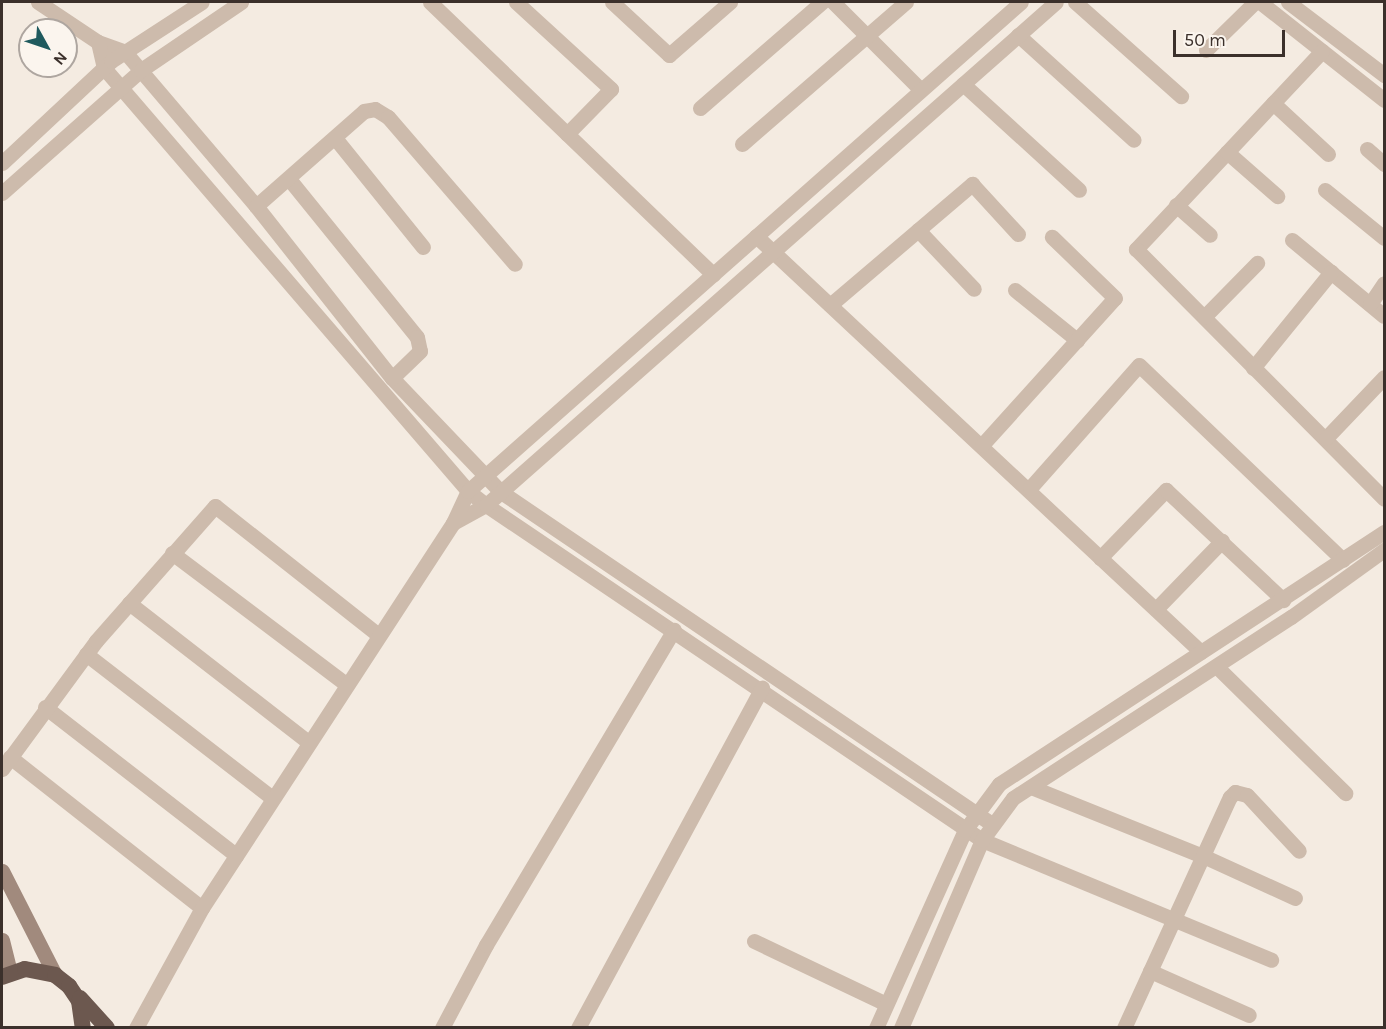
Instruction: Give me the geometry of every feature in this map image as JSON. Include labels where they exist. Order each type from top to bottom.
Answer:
[{"type":"highway","points":[[6,975],[40,970],[55,975],[69,986],[107,1028]]},
{"type":"highway","points":[[69,986],[80,1001],[83,1028]]},
{"type":"main road","points":[[2,871],[55,975]]},
{"type":"main road","points":[[2,940],[6,975]]},
{"type":"street","points":[[38,2],[98,42],[125,52],[256,206],[392,378],[501,492],[992,824]]},
{"type":"street","points":[[2,163],[104,68],[202,2]]},
{"type":"street","points":[[2,193],[141,70],[241,2]]},
{"type":"street","points":[[430,2],[713,274]]},
{"type":"street","points":[[516,2],[611,89],[567,134]]},
{"type":"street","points":[[612,2],[669,55],[724,3]]},
{"type":"street","points":[[700,108],[822,2]]},
{"type":"street","points":[[833,2],[921,90]]},
{"type":"street","points":[[742,144],[906,2]]},
{"type":"street","points":[[136,1028],[202,908],[377,634],[453,523],[468,491],[1022,2]]},
{"type":"street","points":[[453,523],[486,505],[1056,2]]},
{"type":"street","points":[[1075,2],[1181,96]]},
{"type":"street","points":[[1206,50],[1255,2]]},
{"type":"street","points":[[1260,2],[1384,100]]},
{"type":"street","points":[[1288,2],[1382,68]]},
{"type":"street","points":[[1018,35],[1134,140]]},
{"type":"street","points":[[98,42],[104,68],[468,491],[762,688],[982,840],[1271,960]]},
{"type":"street","points":[[1322,51],[1136,249],[1384,499]]},
{"type":"street","points":[[963,84],[1079,190]]},
{"type":"street","points":[[1273,102],[1328,154]]},
{"type":"street","points":[[256,206],[364,111],[381,112],[515,264]]},
{"type":"street","points":[[335,138],[423,247]]},
{"type":"street","points":[[1367,149],[1384,164]]},
{"type":"street","points":[[1227,152],[1277,196]]},
{"type":"street","points":[[289,179],[417,337],[420,351],[392,378]]},
{"type":"street","points":[[830,305],[972,184],[1018,234]]},
{"type":"street","points":[[1325,190],[1384,238]]},
{"type":"street","points":[[1176,205],[1210,235]]},
{"type":"street","points":[[918,230],[974,289]]},
{"type":"street","points":[[756,236],[1030,488],[1100,558],[1201,652]]},
{"type":"street","points":[[982,445],[1115,298],[1052,237]]},
{"type":"street","points":[[1292,240],[1384,316]]},
{"type":"street","points":[[1204,317],[1257,263]]},
{"type":"street","points":[[1253,368],[1331,272]]},
{"type":"street","points":[[1370,304],[1384,283]]},
{"type":"street","points":[[1015,290],[1077,340]]},
{"type":"street","points":[[1030,488],[1139,365],[1342,560]]},
{"type":"street","points":[[1326,438],[1384,377]]},
{"type":"street","points":[[1100,558],[1166,490],[1284,600]]},
{"type":"street","points":[[202,908],[6,763],[45,706],[86,654],[215,506],[377,634]]},
{"type":"street","points":[[876,1028],[965,830],[975,814],[1010,774],[1284,600],[1384,532]]},
{"type":"street","points":[[1156,609],[1222,542]]},
{"type":"street","points":[[902,1028],[982,840],[1013,798],[1217,667],[1384,550]]},
{"type":"street","points":[[172,553],[346,684]]},
{"type":"street","points":[[642,608],[654,594]]},
{"type":"street","points":[[129,603],[308,742]]},
{"type":"street","points":[[442,1028],[491,936],[674,630]]},
{"type":"street","points":[[86,654],[272,798]]},
{"type":"street","points":[[1217,667],[1345,793]]},
{"type":"street","points":[[578,1028],[762,688]]},
{"type":"street","points":[[45,706],[236,855]]},
{"type":"street","points":[[1031,787],[1203,856],[1294,898]]},
{"type":"street","points":[[1124,1028],[1226,803],[1235,792],[1247,795],[1299,851]]},
{"type":"street","points":[[754,941],[886,1004]]},
{"type":"street","points":[[1149,971],[1249,1015]]}]
